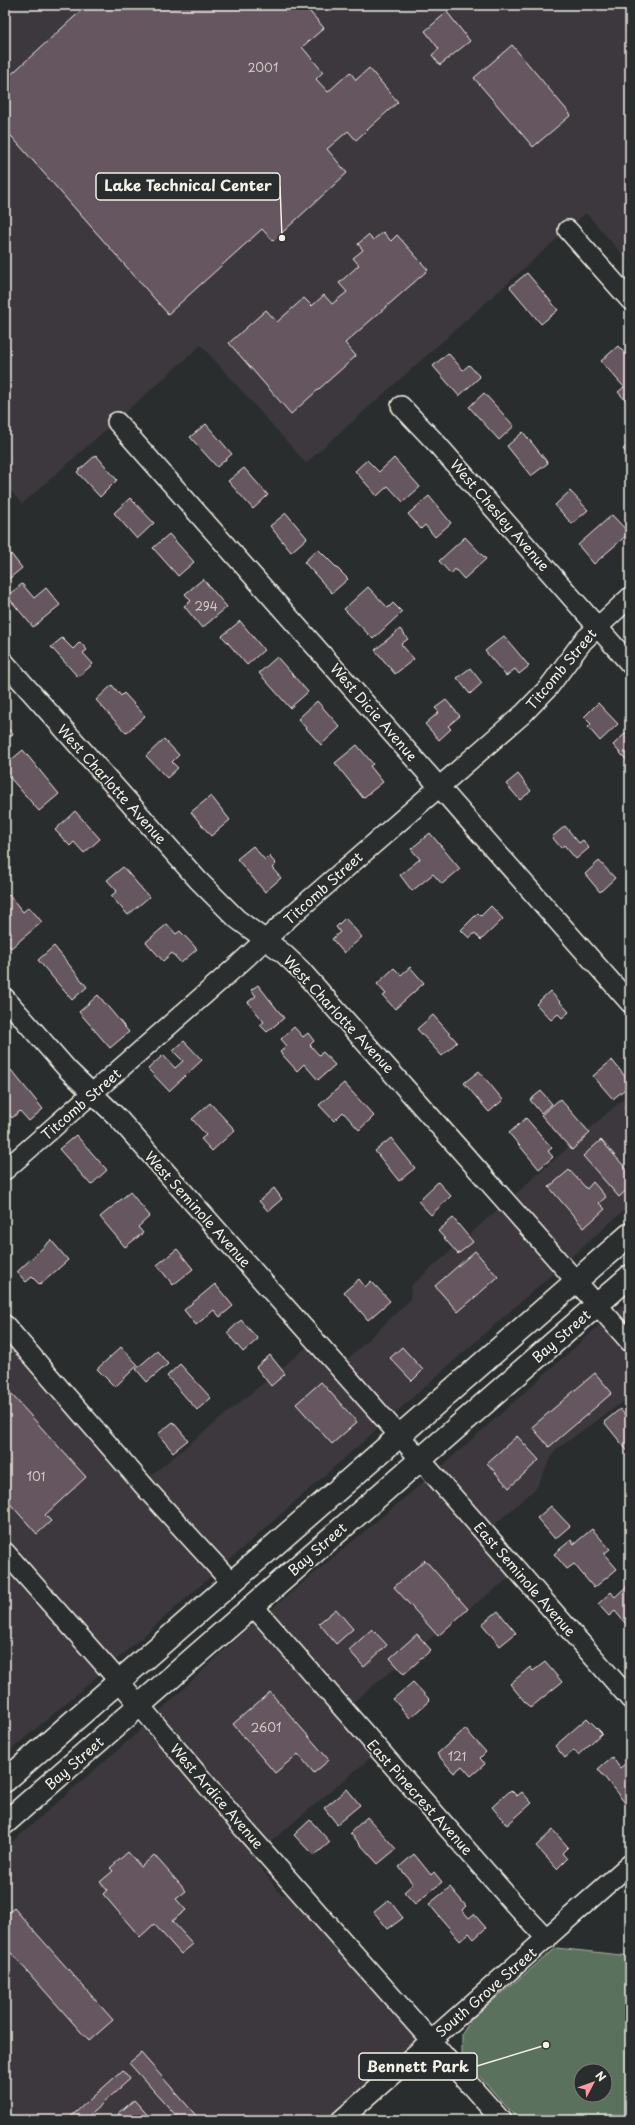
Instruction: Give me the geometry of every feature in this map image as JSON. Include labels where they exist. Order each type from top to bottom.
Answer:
[{"type":"main road","points":[[5,1781],[232,1583],[394,1429],[576,1281],[630,1234]]},
{"type":"main road","name":"Bay Street","points":[[5,1823],[420,1458],[630,1276]]},
{"type":"street","points":[[568,230],[630,300]]},
{"type":"street","name":"West Chesley Avenue","points":[[401,406],[437,444],[630,664]]},
{"type":"street","name":"West Dicie Avenue","points":[[117,422],[630,1003]]},
{"type":"street","name":"Titcomb Street","points":[[5,1170],[438,786],[523,714],[548,688],[583,641],[597,626],[630,597]]},
{"type":"street","name":"West Charlotte Avenue","points":[[5,663],[198,880],[237,919],[264,941],[283,953],[301,970],[630,1342]]},
{"type":"street","name":"West Seminole Avenue","points":[[5,998],[68,1070],[123,1124],[420,1458]]},
{"type":"street","points":[[5,1325],[98,1433],[232,1583]]},
{"type":"street","name":"East Seminole Avenue","points":[[420,1458],[630,1699]]},
{"type":"street","name":"West Ardice Avenue","points":[[5,1552],[119,1681],[244,1828],[501,2120]]},
{"type":"street","name":"East Pinecrest Avenue","points":[[253,1606],[516,1906],[547,1939]]},
{"type":"street","name":"South Grove Street","points":[[341,2120],[630,1864]]},
{"type":"shaded area","points":[[5,5],[630,5],[630,263],[586,213],[306,463],[201,345],[22,504],[5,484]]},
{"type":"shaded area","points":[[630,1093],[630,1205],[114,1662],[5,1538],[5,1341],[15,1333],[147,1479],[312,1343],[336,1370],[410,1300],[411,1286]]},
{"type":"shaded area","points":[[630,1298],[630,1397],[555,1450],[536,1488],[484,1534],[512,1576],[441,1630],[347,1707],[382,1748],[269,1843],[158,1713],[239,1636],[432,1475]]},
{"type":"shaded area","points":[[5,1566],[100,1674],[5,1755]]},
{"type":"shaded area","points":[[145,1726],[255,1855],[253,1857],[282,1896],[288,1892],[419,2040],[329,2120],[5,2120],[5,1848]]},
{"type":"green space","points":[[556,1948],[630,1956],[630,2120],[518,2120],[462,2057],[462,2034],[472,2018]]},
{"type":"building","points":[[82,5],[304,5],[324,28],[302,47],[323,72],[316,79],[328,92],[350,72],[356,80],[369,68],[398,102],[356,140],[348,131],[327,149],[347,173],[273,241],[262,229],[168,314],[5,129],[5,80],[84,8]]},
{"type":"building","points":[[447,12],[470,41],[440,65],[432,55],[439,49],[425,31]]},
{"type":"building","points":[[512,45],[571,115],[533,147],[474,78]]},
{"type":"building","points":[[383,232],[391,241],[397,235],[428,270],[345,343],[356,356],[291,414],[229,343],[266,310],[277,322],[304,298],[312,306],[324,295],[332,304],[347,292],[339,283],[359,265],[353,258],[363,250],[358,244],[368,235],[373,240]]},
{"type":"building","points":[[527,273],[558,310],[541,324],[510,287]]},
{"type":"building","points":[[618,346],[630,359],[630,405],[618,392],[624,387],[601,361]]},
{"type":"building","points":[[448,353],[463,370],[469,365],[480,377],[459,396],[433,366]]},
{"type":"building","points":[[484,393],[514,426],[499,440],[469,407]]},
{"type":"building","points":[[206,424],[232,454],[217,467],[190,437]]},
{"type":"building","points":[[523,432],[548,463],[531,476],[507,446]]},
{"type":"building","points":[[630,443],[630,458],[623,449]]},
{"type":"building","points":[[96,455],[117,480],[100,497],[77,472]]},
{"type":"building","points":[[394,458],[420,487],[403,502],[388,486],[377,496],[355,471],[367,460],[379,472]]},
{"type":"building","points":[[244,468],[268,495],[253,509],[228,481]]},
{"type":"building","points":[[570,491],[588,510],[572,524],[555,505]]},
{"type":"building","points":[[429,496],[451,523],[435,537],[425,525],[421,529],[408,514]]},
{"type":"building","points":[[130,498],[154,523],[137,539],[114,513]]},
{"type":"building","points":[[286,513],[307,538],[291,552],[270,526]]},
{"type":"building","points":[[612,515],[629,533],[594,564],[578,545]]},
{"type":"building","points":[[169,534],[194,562],[178,576],[153,548]]},
{"type":"building","points":[[465,537],[486,559],[464,579],[455,569],[451,574],[439,561]]},
{"type":"building","points":[[318,549],[348,579],[332,593],[304,562]]},
{"type":"building","points":[[11,554],[22,568],[5,582],[5,558]]},
{"type":"building","points":[[203,579],[227,607],[202,628],[184,606],[191,601],[185,594]]},
{"type":"building","points":[[22,584],[34,598],[46,588],[60,605],[33,627],[7,596]]},
{"type":"building","points":[[368,587],[388,608],[393,603],[402,612],[373,639],[344,609]]},
{"type":"building","points":[[240,621],[264,650],[247,665],[222,636]]},
{"type":"building","points":[[400,629],[408,639],[401,644],[414,659],[395,674],[375,650]]},
{"type":"building","points":[[504,636],[529,666],[519,674],[515,669],[506,676],[485,651]]},
{"type":"building","points":[[62,638],[73,649],[80,642],[87,650],[83,653],[93,664],[78,677],[51,647]]},
{"type":"building","points":[[277,657],[308,692],[290,708],[259,673]]},
{"type":"building","points":[[470,668],[482,683],[470,694],[457,678]]},
{"type":"building","points":[[112,685],[121,696],[124,693],[145,716],[126,733],[96,700]]},
{"type":"building","points":[[446,700],[460,716],[448,726],[451,729],[439,740],[425,724],[439,712],[435,708]]},
{"type":"building","points":[[317,701],[340,727],[321,745],[298,719]]},
{"type":"building","points":[[598,703],[618,724],[600,741],[588,727],[591,724],[584,717]]},
{"type":"building","points":[[5,725],[13,734],[5,740]]},
{"type":"building","points":[[628,731],[630,733],[630,764],[613,745]]},
{"type":"building","points":[[164,739],[179,755],[172,762],[178,768],[167,778],[146,756]]},
{"type":"building","points":[[357,745],[373,764],[370,766],[383,782],[363,798],[335,763]]},
{"type":"building","points":[[23,750],[59,794],[39,811],[5,772],[5,765]]},
{"type":"building","points":[[518,774],[531,791],[520,800],[506,784]]},
{"type":"building","points":[[211,796],[230,820],[211,836],[191,812]]},
{"type":"building","points":[[75,811],[100,839],[84,853],[74,842],[70,846],[55,830]]},
{"type":"building","points":[[565,826],[579,843],[583,840],[589,848],[576,859],[564,845],[561,848],[552,837]]},
{"type":"building","points":[[430,833],[460,869],[442,884],[433,874],[412,891],[400,875],[420,859],[411,849]]},
{"type":"building","points":[[253,846],[265,860],[269,856],[276,864],[272,868],[281,878],[265,892],[237,859]]},
{"type":"building","points":[[599,861],[615,878],[600,892],[585,874]]},
{"type":"building","points":[[123,867],[149,897],[128,915],[111,896],[117,891],[107,880]]},
{"type":"building","points":[[9,895],[23,912],[29,907],[42,922],[11,948],[5,941],[12,934],[5,925],[5,899]]},
{"type":"building","points":[[491,906],[503,919],[481,940],[475,933],[469,938],[461,930],[478,913],[481,916]]},
{"type":"building","points":[[345,918],[362,937],[344,953],[332,939],[340,932],[336,927]]},
{"type":"building","points":[[167,924],[176,934],[180,931],[197,949],[181,963],[172,953],[163,961],[146,942]]},
{"type":"building","points":[[54,946],[87,987],[72,1000],[38,960]]},
{"type":"building","points":[[410,967],[424,983],[395,1009],[383,996],[386,994],[377,984],[394,968],[401,975]]},
{"type":"building","points":[[258,985],[284,1018],[267,1032],[260,1025],[264,1022],[248,1002],[256,996],[251,990]]},
{"type":"building","points":[[550,991],[569,1012],[562,1018],[558,1014],[551,1020],[536,1004]]},
{"type":"building","points":[[98,995],[129,1032],[110,1048],[79,1012]]},
{"type":"building","points":[[433,1015],[457,1042],[442,1056],[417,1029]]},
{"type":"building","points":[[294,1027],[303,1037],[308,1033],[314,1041],[310,1045],[319,1055],[323,1052],[335,1065],[318,1080],[304,1064],[297,1071],[280,1052],[287,1046],[281,1039]]},
{"type":"building","points":[[184,1041],[202,1060],[169,1091],[148,1069],[163,1055],[175,1068],[183,1061],[173,1051]]},
{"type":"building","points":[[612,1060],[630,1083],[630,1085],[613,1099],[593,1076]]},
{"type":"building","points":[[11,1070],[43,1109],[29,1121],[20,1111],[12,1118],[5,1109],[5,1101],[9,1098],[5,1093],[5,1075]]},
{"type":"building","points":[[479,1071],[503,1100],[489,1112],[464,1083]]},
{"type":"building","points":[[344,1083],[374,1116],[359,1130],[343,1112],[334,1121],[319,1105]]},
{"type":"building","points":[[541,1091],[552,1104],[541,1113],[530,1100]]},
{"type":"building","points":[[560,1099],[590,1133],[572,1150],[541,1115]]},
{"type":"building","points":[[210,1103],[235,1130],[212,1151],[201,1139],[206,1135],[192,1119]]},
{"type":"building","points":[[630,1103],[630,1114],[624,1107]]},
{"type":"building","points":[[526,1118],[552,1148],[548,1151],[553,1157],[539,1169],[509,1133]]},
{"type":"building","points":[[76,1135],[107,1170],[91,1185],[59,1149]]},
{"type":"building","points":[[391,1138],[415,1168],[399,1181],[375,1151]]},
{"type":"building","points":[[601,1140],[630,1173],[630,1187],[619,1197],[583,1156]]},
{"type":"building","points":[[569,1170],[587,1189],[593,1182],[606,1197],[599,1203],[605,1209],[584,1228],[549,1187]]},
{"type":"building","points":[[438,1182],[451,1196],[431,1215],[418,1201]]},
{"type":"building","points":[[274,1188],[282,1199],[268,1211],[259,1201]]},
{"type":"building","points":[[130,1192],[150,1216],[138,1227],[143,1233],[125,1247],[100,1217]]},
{"type":"building","points":[[453,1218],[473,1242],[458,1254],[438,1231]]},
{"type":"building","points":[[51,1240],[68,1260],[40,1285],[32,1277],[26,1282],[17,1272]]},
{"type":"building","points":[[177,1249],[193,1269],[173,1285],[157,1265]]},
{"type":"building","points":[[475,1251],[498,1277],[458,1312],[435,1286]]},
{"type":"building","points":[[359,1279],[365,1287],[371,1281],[390,1301],[368,1320],[344,1292]]},
{"type":"building","points":[[215,1284],[233,1306],[220,1317],[214,1310],[196,1325],[184,1310]]},
{"type":"building","points":[[241,1320],[258,1339],[243,1352],[227,1333]]},
{"type":"building","points":[[121,1347],[138,1365],[115,1387],[97,1369]]},
{"type":"building","points":[[402,1347],[423,1370],[412,1381],[390,1358]]},
{"type":"building","points":[[157,1351],[168,1364],[147,1382],[136,1369]]},
{"type":"building","points":[[270,1355],[285,1374],[271,1386],[256,1367]]},
{"type":"building","points":[[180,1364],[211,1398],[197,1410],[167,1376]]},
{"type":"building","points":[[595,1373],[612,1393],[549,1447],[532,1427]]},
{"type":"building","points":[[321,1382],[357,1422],[332,1444],[296,1404]]},
{"type":"building","points":[[12,1395],[86,1477],[45,1515],[51,1521],[37,1534],[5,1498],[5,1402]]},
{"type":"building","points":[[620,1409],[630,1421],[630,1454],[604,1422]]},
{"type":"building","points":[[173,1422],[188,1440],[173,1452],[158,1434]]},
{"type":"building","points":[[517,1436],[539,1460],[509,1488],[487,1463]]},
{"type":"building","points":[[551,1506],[570,1526],[555,1539],[537,1518]]},
{"type":"building","points":[[592,1529],[610,1549],[604,1554],[617,1569],[594,1588],[574,1564],[567,1569],[554,1554],[571,1540],[574,1544]]},
{"type":"building","points":[[425,1560],[468,1609],[438,1636],[394,1587]]},
{"type":"building","points":[[630,1583],[630,1629],[615,1611],[609,1616],[598,1604],[611,1592],[615,1597]]},
{"type":"building","points":[[336,1609],[353,1629],[336,1644],[319,1623]]},
{"type":"building","points":[[498,1611],[516,1633],[500,1646],[482,1624]]},
{"type":"building","points":[[372,1629],[387,1645],[364,1667],[349,1650]]},
{"type":"building","points":[[417,1634],[431,1650],[404,1674],[390,1658]]},
{"type":"building","points":[[545,1662],[562,1682],[530,1708],[510,1684],[530,1667],[533,1671]]},
{"type":"building","points":[[413,1682],[430,1700],[410,1718],[393,1699]]},
{"type":"building","points":[[270,1692],[329,1760],[314,1773],[298,1754],[275,1773],[233,1724]]},
{"type":"building","points":[[587,1718],[602,1733],[578,1755],[574,1750],[565,1758],[555,1746]]},
{"type":"building","points":[[465,1729],[486,1752],[480,1758],[485,1764],[471,1776],[462,1766],[454,1773],[437,1754]]},
{"type":"building","points":[[612,1757],[620,1768],[630,1760],[630,1799],[625,1803],[598,1769]]},
{"type":"building","points":[[347,1789],[360,1805],[337,1824],[324,1808]]},
{"type":"building","points":[[511,1790],[517,1796],[522,1792],[532,1803],[507,1825],[492,1807]]},
{"type":"building","points":[[367,1817],[396,1849],[378,1864],[350,1833]]},
{"type":"building","points":[[310,1820],[330,1842],[314,1856],[294,1835]]},
{"type":"building","points":[[553,1830],[568,1847],[562,1853],[567,1859],[557,1869],[536,1846]]},
{"type":"building","points":[[128,1852],[141,1867],[154,1855],[186,1891],[176,1899],[186,1910],[172,1921],[193,1944],[181,1954],[154,1924],[140,1937],[103,1894],[107,1890],[100,1882],[113,1871],[110,1868]]},
{"type":"building","points":[[414,1854],[431,1875],[434,1872],[442,1882],[415,1904],[404,1892],[413,1884],[399,1867]]},
{"type":"building","points":[[450,1887],[466,1906],[462,1910],[469,1918],[474,1914],[486,1928],[474,1939],[469,1933],[460,1941],[429,1904]]},
{"type":"building","points":[[389,1900],[403,1918],[388,1929],[374,1912]]},
{"type":"building","points":[[14,1908],[113,2020],[89,2041],[5,1946],[5,1915]]},
{"type":"building","points":[[141,2053],[200,2120],[180,2120],[129,2063]]},
{"type":"building","points":[[123,2070],[130,2079],[84,2120],[67,2120]]},
{"type":"building","points":[[134,2100],[152,2120],[123,2120],[118,2114]]},
{"type":"place","name":"Lake Technical Center","points":[[282,238]]},
{"type":"place","name":"Bennett Park","points":[[546,2045]]}]
